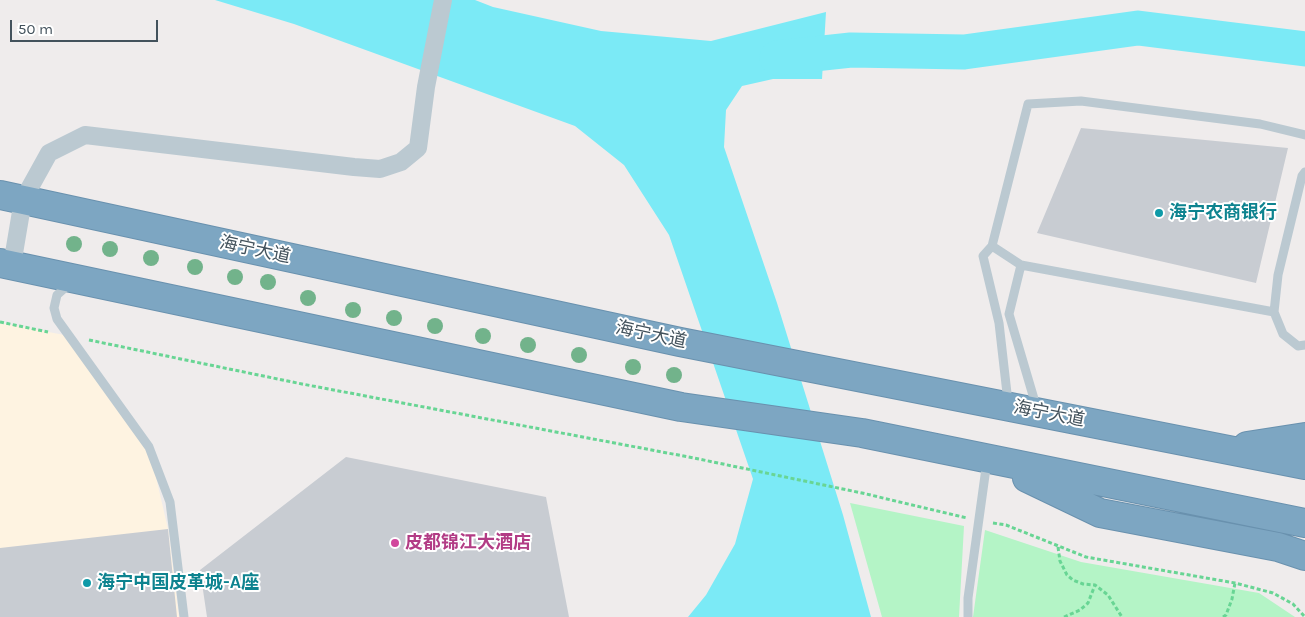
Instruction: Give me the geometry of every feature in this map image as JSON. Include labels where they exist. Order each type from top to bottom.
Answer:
[{"type":"highway","name":"海宁大道","points":[[12,198],[680,342],[1305,465]]},
{"type":"highway","points":[[6,264],[681,407],[862,433],[1305,523]]},
{"type":"highway","points":[[1226,449],[1305,437]]},
{"type":"highway","points":[[987,459],[1100,512],[1278,547],[1305,556]]},
{"type":"street","points":[[6,264],[12,198],[48,153],[85,135],[354,167],[380,169],[401,162],[418,148],[426,87],[443,0]]},
{"type":"lane","points":[[1008,406],[999,323],[983,256],[992,246],[1028,104],[1081,101],[1260,124],[1305,135]]},
{"type":"lane","points":[[1305,172],[1302,176],[1278,275],[1274,312],[1283,334],[1298,346],[1305,345]]},
{"type":"lane","points":[[992,246],[1021,265],[1274,312]]},
{"type":"lane","points":[[1021,265],[1009,314],[1038,411]]},
{"type":"lane","points":[[89,282],[66,287],[57,295],[54,308],[57,319],[149,447],[170,502],[184,617]]},
{"type":"lane","points":[[968,617],[968,598],[987,459]]},
{"type":"path","points":[[0,322],[302,384],[748,469],[840,488],[979,521],[1006,525],[1086,557],[1235,583],[1274,593],[1293,604],[1305,617]]},
{"type":"path","points":[[1058,547],[1060,561],[1067,575],[1083,584],[1095,585],[1108,595],[1122,617]]},
{"type":"path","points":[[1223,617],[1226,615],[1232,599],[1235,583]]},
{"type":"path","points":[[1064,617],[1080,610],[1088,603],[1095,585]]},
{"type":"shaded area","points":[[0,323],[70,336],[149,447],[168,529],[179,617],[0,617]]},
{"type":"green space","points":[[850,503],[964,526],[959,617],[882,617]]},
{"type":"green space","points":[[985,530],[1081,562],[1259,593],[1295,617],[973,617]]},
{"type":"water","points":[[215,0],[475,0],[493,7],[601,31],[711,41],[826,12],[822,79],[773,79],[742,86],[726,110],[724,147],[777,303],[843,515],[871,617],[688,617],[706,595],[735,544],[753,479],[669,235],[624,165],[575,126],[294,24]]},
{"type":"building","name":"海宁农商银行","points":[[1081,128],[1288,148],[1256,283],[1037,233]]},
{"type":"building","name":"皮都锦江大酒店","points":[[346,457],[546,497],[569,617],[207,617],[200,570]]},
{"type":"building","name":"海宁中国皮革城-A座","points":[[168,529],[177,617],[0,617],[0,548]]},
{"type":"waterway","points":[[777,58],[851,50],[964,52],[1138,28],[1305,49]]},
{"type":"place","name":"海宁农商银行","points":[[1159,213]]},
{"type":"place","name":"皮都锦江大酒店","points":[[395,543]]},
{"type":"place","name":"海宁中国皮革城-A座","points":[[87,583]]}]
